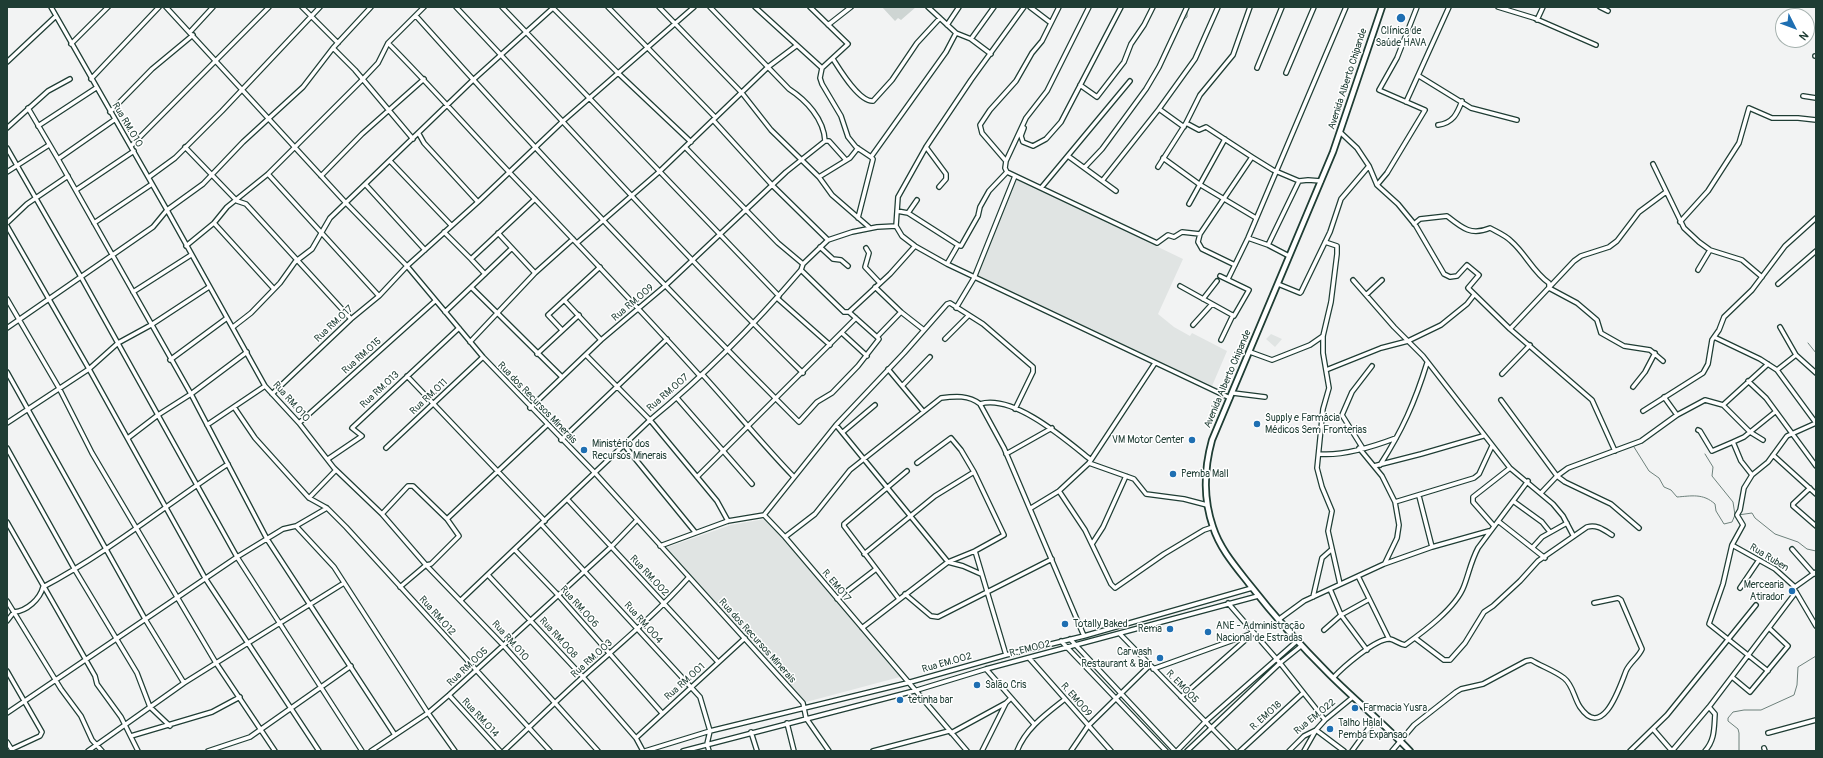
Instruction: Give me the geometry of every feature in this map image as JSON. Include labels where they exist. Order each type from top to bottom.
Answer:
[{"type":"main road","name":"Avenida Alberto Chipande","points":[[1382,7],[1340,132],[1250,352],[1212,440],[1207,456],[1205,472],[1207,505],[1213,527],[1228,555],[1252,588],[1301,646],[1410,751]]},
{"type":"street","name":"Rua RM.010","points":[[51,7],[114,120],[134,151],[265,386],[299,423],[336,470],[382,514],[426,565],[504,645],[598,751]]},
{"type":"street","points":[[71,44],[108,7]]},
{"type":"street","points":[[91,79],[159,7]]},
{"type":"street","name":"Rua dos Recursos Minerais","points":[[166,7],[244,90],[346,203],[407,266],[470,342],[530,408],[595,474],[745,638],[803,703],[803,708]]},
{"type":"street","points":[[110,112],[152,69],[192,34],[213,7]]},
{"type":"street","points":[[130,146],[217,61],[269,7]]},
{"type":"street","points":[[302,7],[338,43]]},
{"type":"street","points":[[149,178],[163,168],[244,90],[320,7]]},
{"type":"street","points":[[7,328],[153,227],[167,210],[202,184],[268,117],[303,87],[333,48],[371,7]]},
{"type":"street","points":[[186,246],[214,223],[227,207],[247,193],[268,174],[362,80],[378,63],[388,43],[424,7]]},
{"type":"street","points":[[456,7],[631,197],[693,259],[754,325],[802,373]]},
{"type":"street","points":[[502,7],[778,297],[830,345]]},
{"type":"street","points":[[233,327],[251,313],[274,289],[298,260],[312,249],[330,218],[419,134],[473,80],[553,7],[618,73],[691,142]]},
{"type":"street","points":[[608,7],[714,119],[772,185],[828,240]]},
{"type":"street","points":[[659,7],[742,93],[772,130],[819,176],[832,195],[870,228]]},
{"type":"street","name":"Rua RM.017","points":[[272,394],[351,319],[379,296],[407,266],[478,202],[562,122],[694,7]]},
{"type":"street","points":[[710,7],[788,89],[802,98],[822,126],[825,141],[829,141],[846,160]]},
{"type":"street","points":[[755,7],[796,46],[822,68]]},
{"type":"street","points":[[810,7],[848,44],[822,68],[820,78],[822,84],[842,116],[848,137],[858,148],[873,159],[858,218]]},
{"type":"street","points":[[828,25],[851,7]]},
{"type":"street","points":[[928,7],[956,33],[971,39],[991,54]]},
{"type":"street","points":[[947,25],[958,7]]},
{"type":"street","points":[[971,39],[994,7]]},
{"type":"street","points":[[1024,7],[971,80],[926,147],[898,197],[896,226],[905,240],[974,278],[1230,398]]},
{"type":"street","points":[[1030,7],[1051,23]]},
{"type":"street","points":[[1006,161],[982,132],[980,125],[990,110],[1016,81],[1032,52],[1042,41],[1059,7]]},
{"type":"street","points":[[1089,7],[1047,91],[1023,123],[1006,161],[1005,168],[1007,172],[1015,176],[1156,243],[1168,235],[1174,237],[1182,232],[1200,234]]},
{"type":"street","points":[[1023,123],[1024,127],[1021,136],[1023,142],[1033,146],[1041,143],[1061,122],[1121,7]]},
{"type":"street","points":[[1080,85],[1096,97],[1104,90],[1124,62],[1131,44],[1153,7]]},
{"type":"street","points":[[1085,167],[1099,153],[1146,88],[1159,67],[1187,7]]},
{"type":"street","points":[[1102,181],[1159,109],[1194,59],[1218,7]]},
{"type":"street","points":[[1158,167],[1162,158],[1185,125],[1200,95],[1233,55],[1250,7]]},
{"type":"street","points":[[1257,68],[1282,7]]},
{"type":"street","points":[[1286,73],[1314,7]]},
{"type":"street","points":[[1228,279],[1248,238],[1346,7]]},
{"type":"street","points":[[1377,186],[1387,173],[1425,110],[1379,90],[1397,58],[1417,7]]},
{"type":"street","points":[[1406,102],[1449,7]]},
{"type":"street","points":[[1498,7],[1536,20],[1596,45]]},
{"type":"street","points":[[1511,12],[1513,7]]},
{"type":"street","points":[[1536,20],[1543,7]]},
{"type":"street","points":[[1600,7],[1608,11]]},
{"type":"street","points":[[7,62],[56,16]]},
{"type":"street","points":[[416,16],[535,148],[665,286],[799,422],[817,402],[832,393],[867,356],[879,339],[849,312],[844,312],[801,270]]},
{"type":"street","points":[[833,59],[851,85],[865,99],[873,101],[892,80],[917,43],[940,18]]},
{"type":"street","points":[[871,157],[946,52],[956,33]]},
{"type":"street","points":[[388,43],[424,79],[509,172],[749,425],[768,450],[794,477]]},
{"type":"street","points":[[577,243],[659,172],[768,67],[796,46]]},
{"type":"street","points":[[333,48],[413,139]]},
{"type":"street","points":[[1419,76],[1462,101],[1471,108],[1518,120]]},
{"type":"street","points":[[7,128],[48,91],[70,79]]},
{"type":"street","points":[[321,176],[362,134],[424,79]]},
{"type":"street","points":[[1041,188],[1130,81]]},
{"type":"street","points":[[38,126],[96,88]]},
{"type":"street","points":[[1803,96],[1816,98]]},
{"type":"street","points":[[1438,125],[1445,124],[1453,119],[1462,101]]},
{"type":"street","points":[[28,108],[58,158],[170,360],[191,394],[267,539],[395,735]]},
{"type":"street","points":[[1680,222],[1708,191],[1739,143],[1749,108],[1772,118],[1816,120]]},
{"type":"street","points":[[1159,109],[1185,125],[1199,130],[1206,127],[1276,171],[1299,181],[1321,181]]},
{"type":"street","points":[[58,158],[114,120]]},
{"type":"street","points":[[1340,132],[1357,148],[1369,166],[1377,186],[1398,204],[1414,224],[1444,274],[1450,277],[1457,276],[1467,265],[1479,275],[1468,288],[1474,295],[1510,329],[1592,400],[1615,451]]},
{"type":"street","points":[[419,134],[424,143],[478,202]]},
{"type":"street","points":[[1189,204],[1225,139]]},
{"type":"street","name":"Rua RM.009","points":[[530,408],[601,340],[665,286],[786,172],[825,141]]},
{"type":"street","points":[[7,172],[17,164],[49,145]]},
{"type":"street","points":[[185,147],[236,201],[246,204],[351,319]]},
{"type":"street","points":[[685,147],[778,243],[803,264]]},
{"type":"street","points":[[926,147],[947,176],[939,187]]},
{"type":"street","points":[[7,148],[81,277],[237,557],[362,751]]},
{"type":"street","points":[[819,176],[846,160],[858,148]]},
{"type":"street","points":[[76,190],[134,151]]},
{"type":"street","points":[[1068,156],[1116,191]]},
{"type":"street","points":[[1235,265],[1202,249],[1198,242],[1200,234],[1252,157]]},
{"type":"street","points":[[1162,158],[1199,184],[1256,218]]},
{"type":"street","points":[[390,161],[451,225]]},
{"type":"street","points":[[1653,164],[1680,222],[1699,242],[1710,250],[1742,260],[1762,277]]},
{"type":"street","points":[[1278,284],[1300,293],[1301,292],[1325,242],[1341,199],[1369,166]]},
{"type":"street","points":[[947,264],[958,245],[961,246],[978,216],[980,207],[989,191],[1007,172]]},
{"type":"street","points":[[268,174],[379,296]]},
{"type":"street","points":[[68,176],[23,207],[7,225],[128,438],[205,578],[247,644],[319,751]]},
{"type":"street","points":[[956,308],[974,278],[1015,176]]},
{"type":"street","points":[[1268,245],[1299,181]]},
{"type":"street","points":[[94,223],[152,184]]},
{"type":"street","points":[[366,185],[425,250]]},
{"type":"street","points":[[1510,329],[1574,261],[1588,254],[1609,247],[1617,241],[1640,212],[1666,192]]},
{"type":"street","points":[[246,204],[247,193]]},
{"type":"street","points":[[471,259],[535,199]]},
{"type":"street","points":[[908,213],[918,200]]},
{"type":"street","points":[[897,211],[908,213],[958,245]]},
{"type":"street","points":[[1414,224],[1420,219],[1447,216],[1464,229],[1479,233],[1490,228],[1502,234],[1512,242],[1539,275],[1549,283],[1549,288]]},
{"type":"street","points":[[1642,411],[1700,375],[1705,370],[1708,364],[1709,348],[1724,317],[1752,290],[1785,246],[1816,218]]},
{"type":"street","points":[[214,223],[274,289]]},
{"type":"street","name":"Rua RM.007","points":[[461,600],[568,500],[650,420],[676,398],[754,325],[801,270],[803,264],[828,240],[870,228],[896,226]]},
{"type":"street","points":[[444,232],[485,274]]},
{"type":"street","points":[[498,233],[535,273]]},
{"type":"street","points":[[1248,238],[1268,245],[1289,256]]},
{"type":"street","points":[[470,342],[535,273],[573,239]]},
{"type":"street","points":[[1325,242],[1337,246],[1337,254],[1331,302],[1323,336],[1329,388],[1323,409],[1317,468],[1332,512],[1328,531],[1331,550],[1340,584]]},
{"type":"street","points":[[849,312],[880,283],[914,246]]},
{"type":"street","points":[[820,247],[833,259],[841,260],[848,266]]},
{"type":"street","points":[[445,312],[512,248]]},
{"type":"street","points":[[866,248],[869,253],[865,267],[880,283]]},
{"type":"street","points":[[1698,270],[1710,250]]},
{"type":"street","points":[[1778,284],[1816,251]]},
{"type":"street","points":[[133,292],[191,255]]},
{"type":"street","points":[[562,330],[548,315],[600,267]]},
{"type":"street","points":[[1220,276],[1249,290],[1234,316],[1233,315],[1221,340]]},
{"type":"street","points":[[1353,280],[1408,341],[1510,468],[1553,504],[1567,523],[1573,535]]},
{"type":"street","points":[[1366,295],[1382,280]]},
{"type":"street","points":[[1203,299],[1217,281]]},
{"type":"street","points":[[1180,286],[1233,315]]},
{"type":"street","points":[[7,423],[89,369],[118,343],[151,325],[209,287]]},
{"type":"street","points":[[471,287],[562,378]]},
{"type":"street","points":[[875,287],[901,312],[924,330]]},
{"type":"street","points":[[1549,288],[1577,303],[1597,320],[1600,331],[1608,338],[1624,346],[1650,350],[1663,361]]},
{"type":"street","points":[[1326,370],[1381,348],[1408,341],[1451,318],[1474,295]]},
{"type":"street","points":[[7,299],[59,388],[92,453],[216,663],[275,751]]},
{"type":"street","points":[[564,300],[601,340]]},
{"type":"street","name":"Rua RM.015","points":[[299,423],[435,301]]},
{"type":"street","points":[[660,546],[728,521],[764,515],[836,425],[947,304],[956,308],[992,331],[1033,367],[1033,372],[1015,409]]},
{"type":"street","points":[[1193,325],[1212,304]]},
{"type":"street","points":[[877,337],[901,312]]},
{"type":"street","points":[[538,354],[579,315]]},
{"type":"street","points":[[945,339],[968,316]]},
{"type":"street","points":[[170,360],[227,318]]},
{"type":"street","points":[[697,477],[776,400],[856,318]]},
{"type":"street","points":[[1780,327],[1796,355],[1816,373]]},
{"type":"street","name":"Rua RM.013","points":[[328,459],[362,436],[352,428],[459,328]]},
{"type":"street","points":[[842,333],[867,356]]},
{"type":"street","points":[[1250,352],[1272,360],[1310,345],[1323,336]]},
{"type":"street","points":[[1714,337],[1777,370],[1816,423],[1784,439],[1773,455],[1752,475],[1744,488],[1740,510],[1737,515],[1743,525],[1732,545],[1723,584],[1709,624],[1727,640],[1768,671]]},
{"type":"street","points":[[561,440],[667,339]]},
{"type":"street","points":[[1502,374],[1530,345]]},
{"type":"street","points":[[128,438],[158,415],[191,394],[246,352]]},
{"type":"street","points":[[1633,387],[1646,372],[1655,353]]},
{"type":"street","points":[[586,355],[650,420],[717,501],[728,521]]},
{"type":"street","points":[[1777,370],[1796,355]]},
{"type":"street","points":[[903,385],[930,356]]},
{"type":"street","name":"Rua RM.011","points":[[386,448],[484,357]]},
{"type":"street","points":[[1031,508],[1059,490],[1090,462],[1155,363]]},
{"type":"street","points":[[1380,465],[1398,438],[1416,400],[1427,364]]},
{"type":"street","points":[[1723,405],[1768,364]]},
{"type":"street","points":[[1372,366],[1352,392],[1342,415],[1360,448],[1388,487],[1395,502],[1399,525],[1398,538],[1384,564]]},
{"type":"street","points":[[888,369],[903,385],[923,411]]},
{"type":"street","points":[[7,372],[145,619],[184,683]]},
{"type":"street","points":[[408,376],[497,472],[545,521]]},
{"type":"street","points":[[1748,381],[1766,398],[1816,466]]},
{"type":"street","points":[[207,424],[265,386]]},
{"type":"street","points":[[1233,392],[1265,397]]},
{"type":"street","points":[[785,537],[815,514],[850,470],[923,411],[942,398],[956,396],[974,399],[980,404],[1006,454],[1031,508],[1084,636]]},
{"type":"street","points":[[1664,397],[1677,415]]},
{"type":"street","points":[[676,398],[752,484]]},
{"type":"street","points":[[1501,400],[1557,476],[1565,482],[1611,504],[1639,528]]},
{"type":"street","points":[[1541,493],[1557,476],[1568,468],[1641,441],[1677,415],[1705,400],[1723,405],[1750,432],[1763,440]]},
{"type":"street","points":[[980,404],[990,401],[1000,402],[1052,428],[1090,462],[1126,476],[1138,483],[1146,494],[1184,499],[1207,505]]},
{"type":"street","points":[[843,432],[875,405]]},
{"type":"street","name":"Rua RM.012","points":[[234,406],[255,438],[309,498],[327,508],[346,527],[550,751]]},
{"type":"street","points":[[1698,430],[1700,430],[1712,451],[1744,437],[1775,412]]},
{"type":"street","points":[[447,519],[547,425]]},
{"type":"street","points":[[836,425],[948,562],[963,566],[981,574]]},
{"type":"street","points":[[1006,454],[1052,428]]},
{"type":"street","points":[[1374,466],[1483,436]]},
{"type":"street","points":[[862,628],[948,562],[975,552],[1004,534],[974,472],[961,450],[951,438],[917,463]]},
{"type":"street","points":[[1318,454],[1335,454],[1375,446],[1398,438]]},
{"type":"street","points":[[1733,442],[1741,460],[1752,475]]},
{"type":"street","points":[[624,445],[695,532]]},
{"type":"street","points":[[1395,502],[1419,496],[1474,478],[1479,474],[1492,446]]},
{"type":"street","points":[[7,448],[75,570],[115,639],[137,673],[150,707],[170,726]]},
{"type":"street","points":[[1773,455],[1816,494]]},
{"type":"street","points":[[14,612],[21,612],[30,605],[41,593],[43,587],[75,570],[107,549],[197,484],[228,464]]},
{"type":"street","points":[[1494,526],[1473,502],[1473,497],[1510,468]]},
{"type":"street","points":[[309,498],[336,470]]},
{"type":"street","points":[[899,599],[864,554],[844,524],[907,471]]},
{"type":"street","points":[[864,554],[934,496],[974,472]]},
{"type":"street","points":[[1092,544],[1104,527],[1126,476]]},
{"type":"street","points":[[1358,576],[1368,600],[1389,639],[1405,645],[1446,611],[1457,598],[1464,587],[1471,560],[1490,531],[1528,482]]},
{"type":"street","points":[[382,514],[408,486],[413,486],[447,519],[459,536],[436,559],[426,565],[400,587]]},
{"type":"street","points":[[1810,488],[1793,504],[1793,506],[1816,526]]},
{"type":"street","points":[[1059,490],[1085,530],[1111,584],[1116,588],[1164,554],[1204,530],[1213,527]]},
{"type":"street","points":[[1419,496],[1432,547]]},
{"type":"street","name":"Rua RM.002","points":[[568,500],[718,662]]},
{"type":"street","points":[[1513,501],[1542,522],[1550,532]]},
{"type":"street","points":[[7,714],[86,661],[177,596],[237,557],[282,529],[296,526],[327,508]]},
{"type":"street","name":"R. EM017","points":[[764,515],[785,537],[907,683],[967,751]]},
{"type":"street","name":"Rua RM.005","points":[[371,751],[428,713],[449,695],[611,547],[637,520]]},
{"type":"street","points":[[1498,521],[1545,558]]},
{"type":"street","points":[[7,522],[86,661],[97,684],[125,725],[138,751]]},
{"type":"street","points":[[1532,547],[1542,537],[1567,523]]},
{"type":"street","name":"Rua RM.004","points":[[541,524],[700,697],[710,731],[707,744]]},
{"type":"street","points":[[1415,638],[1444,660],[1450,660],[1465,643],[1484,612],[1493,606],[1520,581],[1538,561],[1545,558],[1573,535],[1592,525],[1612,535]]},
{"type":"street","points":[[296,526],[334,567],[428,713],[455,751]]},
{"type":"street","points":[[1278,620],[1293,607],[1384,564],[1432,547],[1490,531]]},
{"type":"street","name":"Rua Ruben","points":[[1732,545],[1783,574],[1795,587]]},
{"type":"street","points":[[1792,549],[1815,573],[1795,587],[1796,592],[1816,626]]},
{"type":"street","name":"Rua RM.006","points":[[514,550],[558,596],[662,712]]},
{"type":"street","points":[[1313,597],[1322,558],[1331,550]]},
{"type":"street","points":[[975,552],[1006,655]]},
{"type":"street","points":[[905,594],[931,616],[938,617],[1052,559]]},
{"type":"street","points":[[1740,588],[1759,560]]},
{"type":"street","points":[[837,599],[876,570]]},
{"type":"street","name":"Rua RM.008","points":[[488,575],[583,677],[636,738],[644,751]]},
{"type":"street","name":"Rua RM.003","points":[[504,751],[583,677],[638,630],[665,604],[689,577]]},
{"type":"street","points":[[88,751],[184,683],[344,582]]},
{"type":"street","name":"Rua EM.002","points":[[644,751],[710,731],[907,683],[1006,655],[1084,636],[1252,588]]},
{"type":"street","points":[[1330,589],[1341,615],[1368,650]]},
{"type":"street","points":[[1653,729],[1672,751],[1749,656],[1770,629],[1779,613],[1796,592]]},
{"type":"street","name":"R. EM002","points":[[806,718],[914,691],[986,669],[1258,596]]},
{"type":"street","points":[[1392,751],[1400,740],[1414,726],[1456,692],[1461,689],[1483,684],[1526,661],[1531,660],[1564,678],[1573,690],[1580,706],[1590,717],[1596,718],[1602,715],[1616,699],[1626,670],[1642,649],[1621,600],[1618,598],[1594,603]]},
{"type":"street","points":[[7,600],[56,680],[81,716],[92,740],[102,751]]},
{"type":"street","points":[[1324,630],[1341,615],[1368,600]]},
{"type":"street","points":[[1228,603],[1280,663],[1325,720]]},
{"type":"street","points":[[1630,751],[1653,729],[1683,696],[1756,605]]},
{"type":"street","points":[[7,621],[14,612]]},
{"type":"street","points":[[1732,677],[1748,692],[1750,692],[1788,646],[1770,629]]},
{"type":"street","points":[[1071,751],[1088,726],[1116,698],[1151,667],[1253,633]]},
{"type":"street","points":[[1180,697],[1253,633]]},
{"type":"street","name":"R. EM005","points":[[1120,634],[1234,751]]},
{"type":"street","name":"Rua RM.001","points":[[636,738],[662,712],[745,638]]},
{"type":"street","points":[[1070,639],[1176,751],[1205,722],[1297,641]]},
{"type":"street","points":[[1333,678],[1347,663],[1389,639]]},
{"type":"street","points":[[1062,641],[1166,751]]},
{"type":"street","points":[[1187,751],[1280,663],[1301,646]]},
{"type":"street","name":"R. EM009","points":[[1029,658],[1111,751]]},
{"type":"street","points":[[208,751],[239,742],[261,729],[321,688],[350,666]]},
{"type":"street","points":[[986,669],[1034,724]]},
{"type":"street","points":[[7,671],[42,734],[12,750],[7,742]]},
{"type":"street","name":"R. EM018","points":[[1240,751],[1303,693]]},
{"type":"street","name":"Rua RM.014","points":[[449,695],[500,751]]},
{"type":"street","name":"Rua EM.022","points":[[1289,751],[1304,736],[1316,730],[1325,720],[1353,697]]},
{"type":"street","points":[[131,736],[170,726],[212,712],[240,698]]},
{"type":"street","points":[[873,751],[950,732],[1006,703],[1011,698]]},
{"type":"street","points":[[1017,751],[1022,738],[1034,724],[1065,698]]},
{"type":"street","points":[[982,751],[1006,703]]},
{"type":"street","points":[[1705,751],[1712,744],[1714,728],[1715,714],[1709,707]]},
{"type":"street","points":[[803,708],[806,718],[829,751]]},
{"type":"street","points":[[683,751],[806,718]]},
{"type":"street","points":[[1352,751],[1376,718]]},
{"type":"street","points":[[1768,734],[1816,720]]},
{"type":"street","points":[[787,723],[794,751]]},
{"type":"street","points":[[1304,751],[1316,730],[1344,751]]},
{"type":"street","points":[[751,732],[756,751]]},
{"type":"street","points":[[707,744],[709,751]]},
{"type":"shaded area","points":[[882,7],[916,7],[901,20],[898,18],[895,21]]},
{"type":"shaded area","points":[[1017,179],[1183,259],[1158,314],[1174,327],[1190,336],[1192,333],[1227,351],[1212,386],[976,275]]},
{"type":"shaded area","points":[[1271,334],[1282,339],[1275,347],[1266,339]]},
{"type":"shaded area","points":[[765,519],[783,538],[900,677],[806,702],[665,548],[731,525]]},
{"type":"waterway","points":[[1183,20],[1187,17],[1187,11]]},
{"type":"waterway","points":[[1177,33],[1180,26]]},
{"type":"waterway","points":[[1167,54],[1175,37]]},
{"type":"waterway","points":[[1158,72],[1162,64]]},
{"type":"waterway","points":[[1177,81],[1181,75]]},
{"type":"waterway","points":[[1087,168],[1103,150]]},
{"type":"waterway","points":[[1119,157],[1123,152]]},
{"type":"waterway","points":[[1073,158],[1085,166]]},
{"type":"waterway","points":[[1808,343],[1816,353]]},
{"type":"waterway","points":[[1634,447],[1649,471],[1659,478],[1664,487],[1671,490],[1677,497],[1697,496],[1710,500],[1715,504],[1716,511],[1724,524],[1732,522],[1735,515]]},
{"type":"waterway","points":[[1705,454],[1713,467],[1712,476],[1733,502],[1735,515]]},
{"type":"waterway","points":[[1738,515],[1752,513],[1755,518],[1775,534],[1798,542],[1807,549],[1816,551]]},
{"type":"waterway","points":[[1739,751],[1738,729],[1728,721],[1728,718],[1733,712],[1744,710],[1761,710],[1794,695],[1797,685],[1798,667],[1816,656]]},
{"type":"place","name":"Clínica de Saúde HAVA","points":[[1401,18]]},
{"type":"place","name":"Supply e Farmácia Médicos Sem Fronterias","points":[[1257,424]]},
{"type":"place","name":"VM Motor Center","points":[[1192,440]]},
{"type":"place","name":"Ministério dos Recursos Minerais","points":[[584,450]]},
{"type":"place","name":"Pemba Mall","points":[[1173,474]]},
{"type":"place","name":"Mercearia Atirador","points":[[1792,591]]},
{"type":"place","name":"Totally Baked","points":[[1065,624]]},
{"type":"place","name":"Rema","points":[[1170,629]]},
{"type":"place","name":"ANE - Administração Nacional de Estradas","points":[[1208,632]]},
{"type":"place","name":"Carwash Restaurant & Bar","points":[[1160,658]]},
{"type":"place","name":"Salão Cris","points":[[977,685]]},
{"type":"place","name":"tetinha bar","points":[[900,700]]},
{"type":"place","name":"Farmacia Yusra","points":[[1355,708]]},
{"type":"place","name":"Talho Halal Pemba Expansao","points":[[1330,729]]}]
